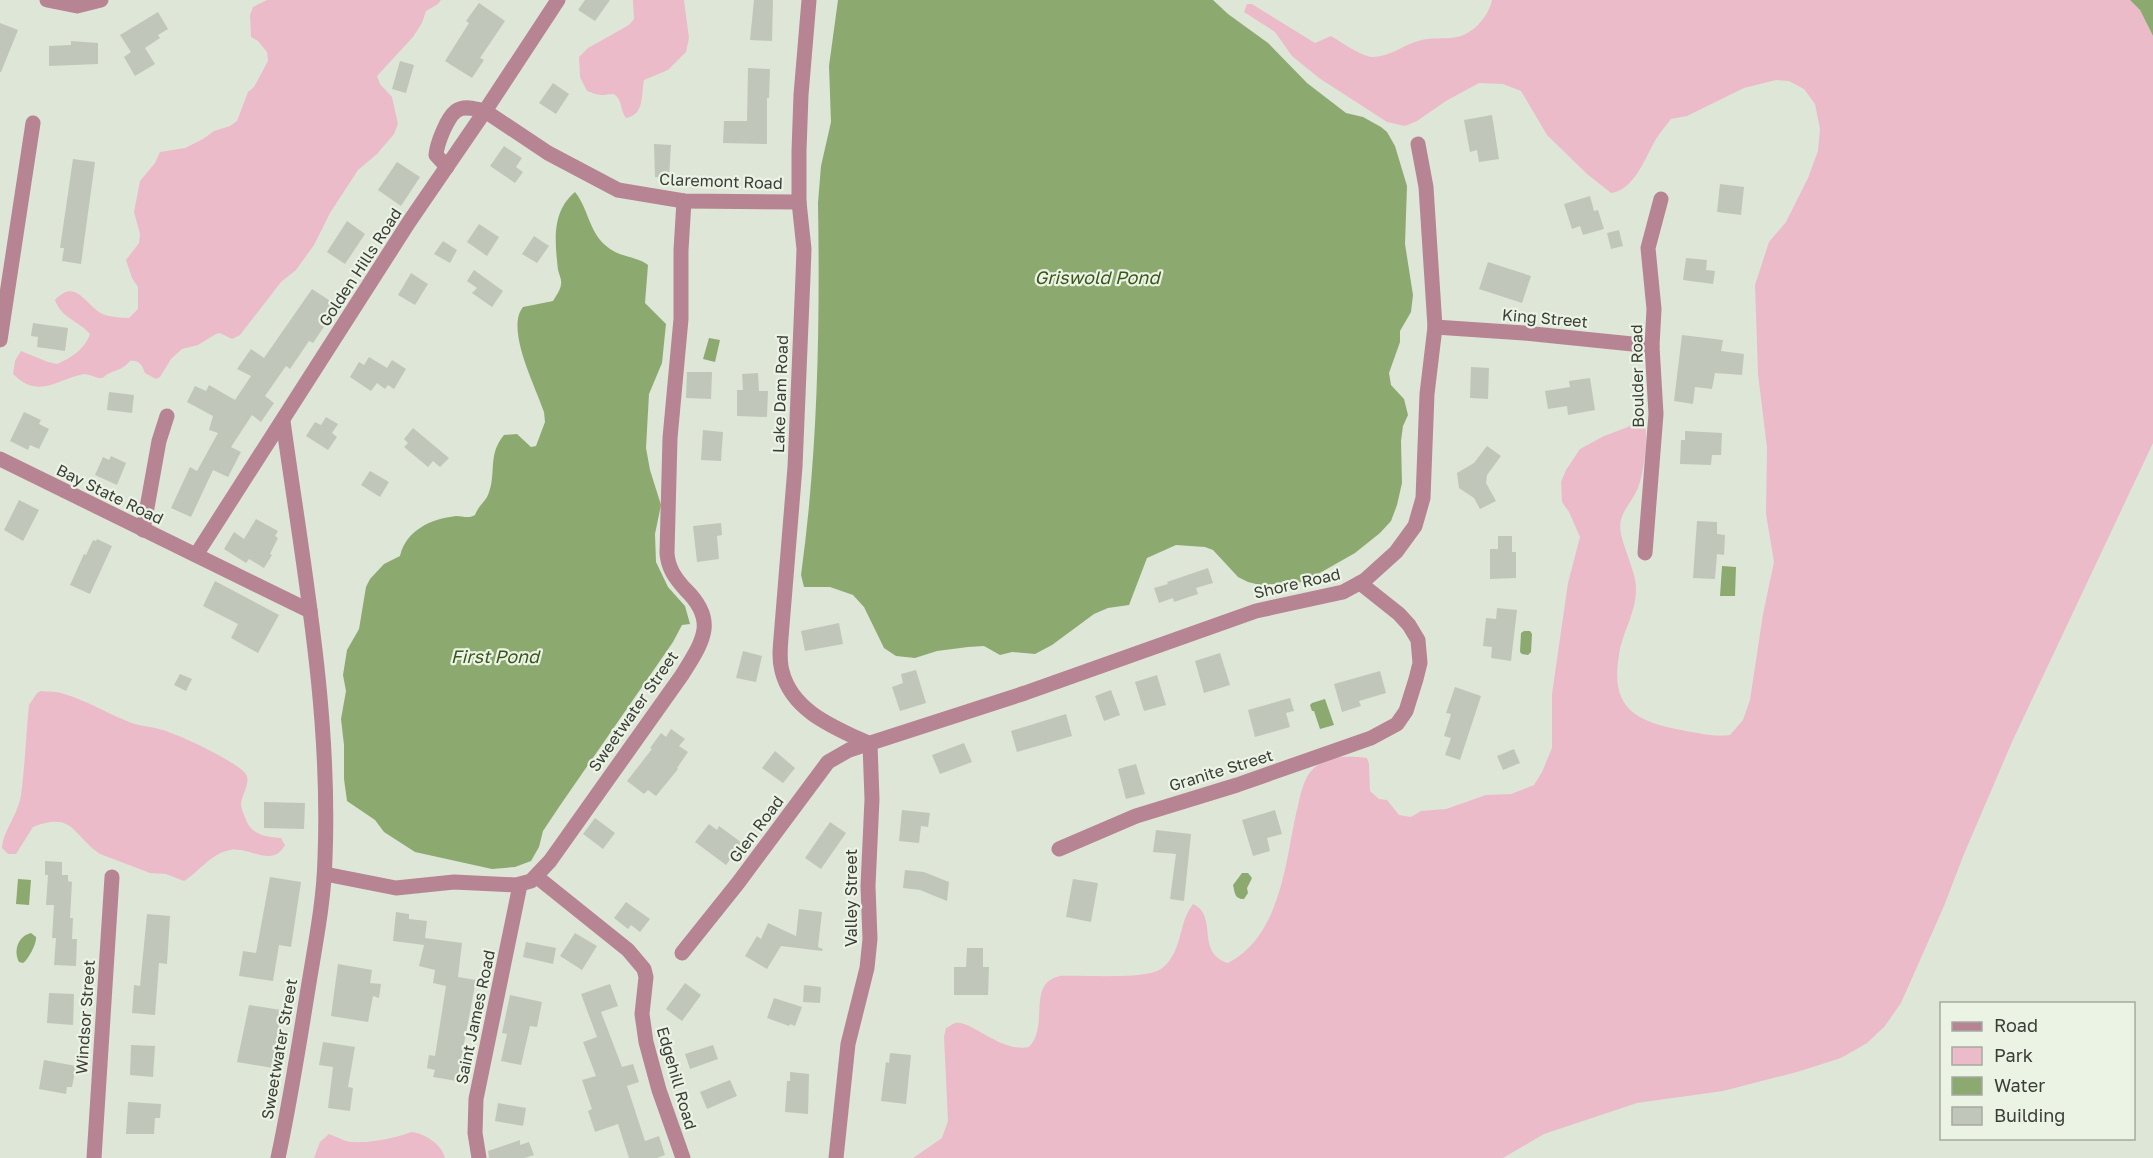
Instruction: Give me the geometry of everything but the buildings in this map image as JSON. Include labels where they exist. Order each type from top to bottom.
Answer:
[{"type":"street","points":[[47,0],[77,6],[101,0]]},
{"type":"street","name":"Golden Hills Road","points":[[200,558],[283,421],[409,222],[558,0]]},
{"type":"street","name":"Lake Dam Road","points":[[809,0],[801,95],[799,202],[804,249],[803,276],[795,467],[781,628],[781,669],[792,693],[805,708],[822,721],[870,744]]},
{"type":"street","points":[[447,167],[437,158],[436,152],[440,138],[452,117],[458,110],[464,108],[485,111]]},
{"type":"street","name":"Claremont Road","points":[[485,111],[548,153],[608,186],[629,193],[684,201],[799,202]]},
{"type":"street","points":[[0,340],[33,123]]},
{"type":"street","name":"Shore Road","points":[[870,744],[1024,693],[1256,611],[1343,592],[1360,583],[1396,552],[1412,532],[1423,498],[1427,394],[1435,327],[1426,187],[1419,144]]},
{"type":"street","name":"Boulder Road","points":[[1645,554],[1656,440],[1652,345],[1654,309],[1648,248],[1661,200]]},
{"type":"street","name":"Sweetwater Street","points":[[324,874],[396,888],[454,882],[520,885],[537,877],[697,651],[704,630],[702,609],[673,575],[667,561],[671,414],[681,320],[684,201]]},
{"type":"street","name":"King Street","points":[[1435,327],[1652,345]]},
{"type":"street","points":[[143,530],[159,441],[167,416]]},
{"type":"street","name":"Sweetwater Street","points":[[278,1158],[296,1066],[315,945],[324,874],[326,812],[323,724],[283,421]]},
{"type":"street","name":"Bay State Road","points":[[0,459],[310,612]]},
{"type":"street","name":"Granite Street","points":[[1059,849],[1146,812],[1238,785],[1371,738],[1394,726],[1406,711],[1416,679],[1420,663],[1418,640],[1405,620],[1360,583]]},
{"type":"street","name":"Glen Road","points":[[682,953],[738,883],[830,760],[849,750],[870,744]]},
{"type":"street","name":"Valley Street","points":[[836,1158],[848,1044],[867,968],[870,939],[868,886],[872,799],[870,744]]},
{"type":"street","name":"Windsor Street","points":[[94,1158],[112,877]]},
{"type":"street","name":"Edgehill Road","points":[[537,877],[628,950],[644,969],[646,977],[642,1014],[646,1042],[659,1089],[683,1158]]},
{"type":"street","name":"Saint James Road","points":[[479,1158],[475,1133],[476,1099],[520,885]]},
{"type":"green space","points":[[267,0],[441,0],[426,11],[413,37],[377,76],[380,84],[392,97],[398,124],[394,134],[377,154],[358,170],[330,213],[314,245],[296,270],[281,282],[240,335],[232,339],[220,333],[198,345],[182,349],[156,379],[145,373],[136,361],[130,361],[102,378],[84,374],[40,387],[22,382],[13,374],[15,361],[21,351],[57,364],[77,352],[88,339],[90,334],[58,306],[55,300],[63,293],[75,292],[105,315],[129,318],[138,309],[138,287],[132,278],[126,260],[139,243],[140,234],[134,212],[140,181],[155,163],[160,152],[185,148],[237,121],[248,92],[254,87],[268,61],[267,52],[258,41],[251,37],[250,15],[253,7]]},
{"type":"green space","points":[[633,0],[684,0],[689,38],[686,52],[668,70],[644,80],[639,108],[636,113],[626,118],[615,95],[599,95],[587,91],[580,77],[579,57],[588,48],[629,25],[634,19]]},
{"type":"green space","points":[[1492,0],[2130,0],[2140,10],[2153,36],[2153,443],[2012,742],[1901,1003],[1885,1026],[1867,1043],[1841,1058],[1723,1091],[1637,1103],[1544,1134],[1503,1158],[913,1158],[942,1138],[948,1121],[944,1037],[946,1028],[955,1023],[961,1023],[1008,1045],[1018,1048],[1029,1047],[1038,1028],[1041,996],[1050,980],[1060,976],[1137,975],[1160,970],[1168,963],[1175,951],[1193,904],[1201,910],[1205,917],[1209,943],[1218,958],[1228,963],[1245,951],[1259,936],[1277,898],[1302,789],[1310,773],[1320,764],[1339,757],[1367,758],[1370,791],[1379,799],[1387,800],[1399,815],[1411,817],[1421,811],[1446,809],[1486,795],[1511,794],[1534,785],[1552,748],[1552,694],[1568,583],[1580,537],[1562,502],[1561,482],[1580,449],[1604,436],[1628,427],[1639,418],[1644,421],[1645,428],[1644,464],[1638,488],[1624,512],[1620,527],[1636,590],[1634,607],[1619,655],[1618,688],[1629,709],[1651,722],[1665,726],[1706,734],[1730,735],[1743,720],[1750,700],[1763,614],[1774,562],[1766,514],[1767,448],[1758,374],[1755,285],[1769,242],[1786,222],[1808,178],[1818,151],[1820,129],[1815,104],[1804,89],[1789,81],[1776,80],[1744,88],[1687,116],[1671,119],[1658,136],[1633,180],[1619,191],[1611,193],[1587,174],[1547,135],[1521,91],[1503,84],[1479,83],[1446,101],[1417,121],[1405,126],[1387,122],[1319,78],[1292,56],[1275,32],[1244,12],[1247,4],[1252,4],[1315,43],[1331,36],[1367,56],[1378,57],[1420,40],[1451,38],[1465,34],[1483,20]]},
{"type":"green space","points":[[41,691],[61,693],[131,723],[159,729],[191,741],[229,761],[247,776],[241,804],[247,823],[258,834],[281,838],[285,845],[280,852],[267,856],[238,850],[223,852],[184,881],[166,874],[150,873],[100,854],[71,827],[57,822],[33,827],[16,854],[8,854],[2,848],[21,795],[29,705]]},
{"type":"green space","points":[[411,1132],[432,1140],[440,1148],[445,1158],[314,1158],[320,1142],[329,1134],[346,1141],[361,1142],[389,1139]]},
{"type":"water","name":"Griswold Pond","points":[[838,0],[1213,0],[1268,43],[1307,83],[1346,113],[1363,117],[1387,132],[1395,146],[1407,186],[1405,244],[1413,295],[1411,312],[1400,331],[1400,342],[1389,373],[1391,385],[1404,399],[1408,415],[1403,426],[1401,441],[1402,483],[1391,521],[1380,533],[1355,553],[1304,582],[1260,585],[1238,577],[1213,550],[1205,547],[1176,545],[1147,558],[1129,605],[1108,608],[1094,614],[1052,645],[1035,654],[1012,652],[1000,655],[984,646],[937,651],[915,658],[896,656],[884,648],[864,607],[853,595],[830,587],[804,587],[801,575],[807,529],[817,389],[818,203],[821,166],[831,122],[829,66]]},
{"type":"water","points":[[2130,0],[2153,0],[2153,36],[2140,10]]},
{"type":"water","name":"First Pond","points":[[575,192],[595,233],[605,245],[648,265],[645,303],[666,324],[662,363],[649,394],[646,448],[661,505],[655,534],[656,562],[668,587],[685,606],[690,624],[682,625],[673,642],[559,807],[543,831],[539,847],[531,861],[515,867],[492,869],[415,852],[384,832],[375,820],[347,801],[341,719],[346,691],[343,675],[347,650],[359,629],[366,587],[370,579],[384,564],[400,556],[408,539],[421,527],[456,516],[475,515],[491,487],[494,457],[504,435],[517,434],[531,447],[536,446],[545,422],[544,412],[524,358],[518,317],[523,307],[553,301],[559,290],[561,279],[558,270],[556,228],[562,209]]},
{"type":"water","points":[[709,338],[720,340],[715,362],[703,359]]},
{"type":"water","points":[[1722,566],[1736,567],[1735,596],[1720,596]]},
{"type":"water","points":[[1530,631],[1532,634],[1531,652],[1528,655],[1520,652],[1521,633]]},
{"type":"water","points":[[1325,699],[1334,725],[1320,729],[1310,705]]},
{"type":"water","points":[[1242,873],[1248,873],[1252,878],[1244,899],[1237,896],[1233,885]]},
{"type":"water","points":[[18,879],[31,880],[29,905],[16,904]]},
{"type":"water","points":[[31,933],[36,937],[34,947],[23,963],[19,962],[18,945],[23,937]]}]
